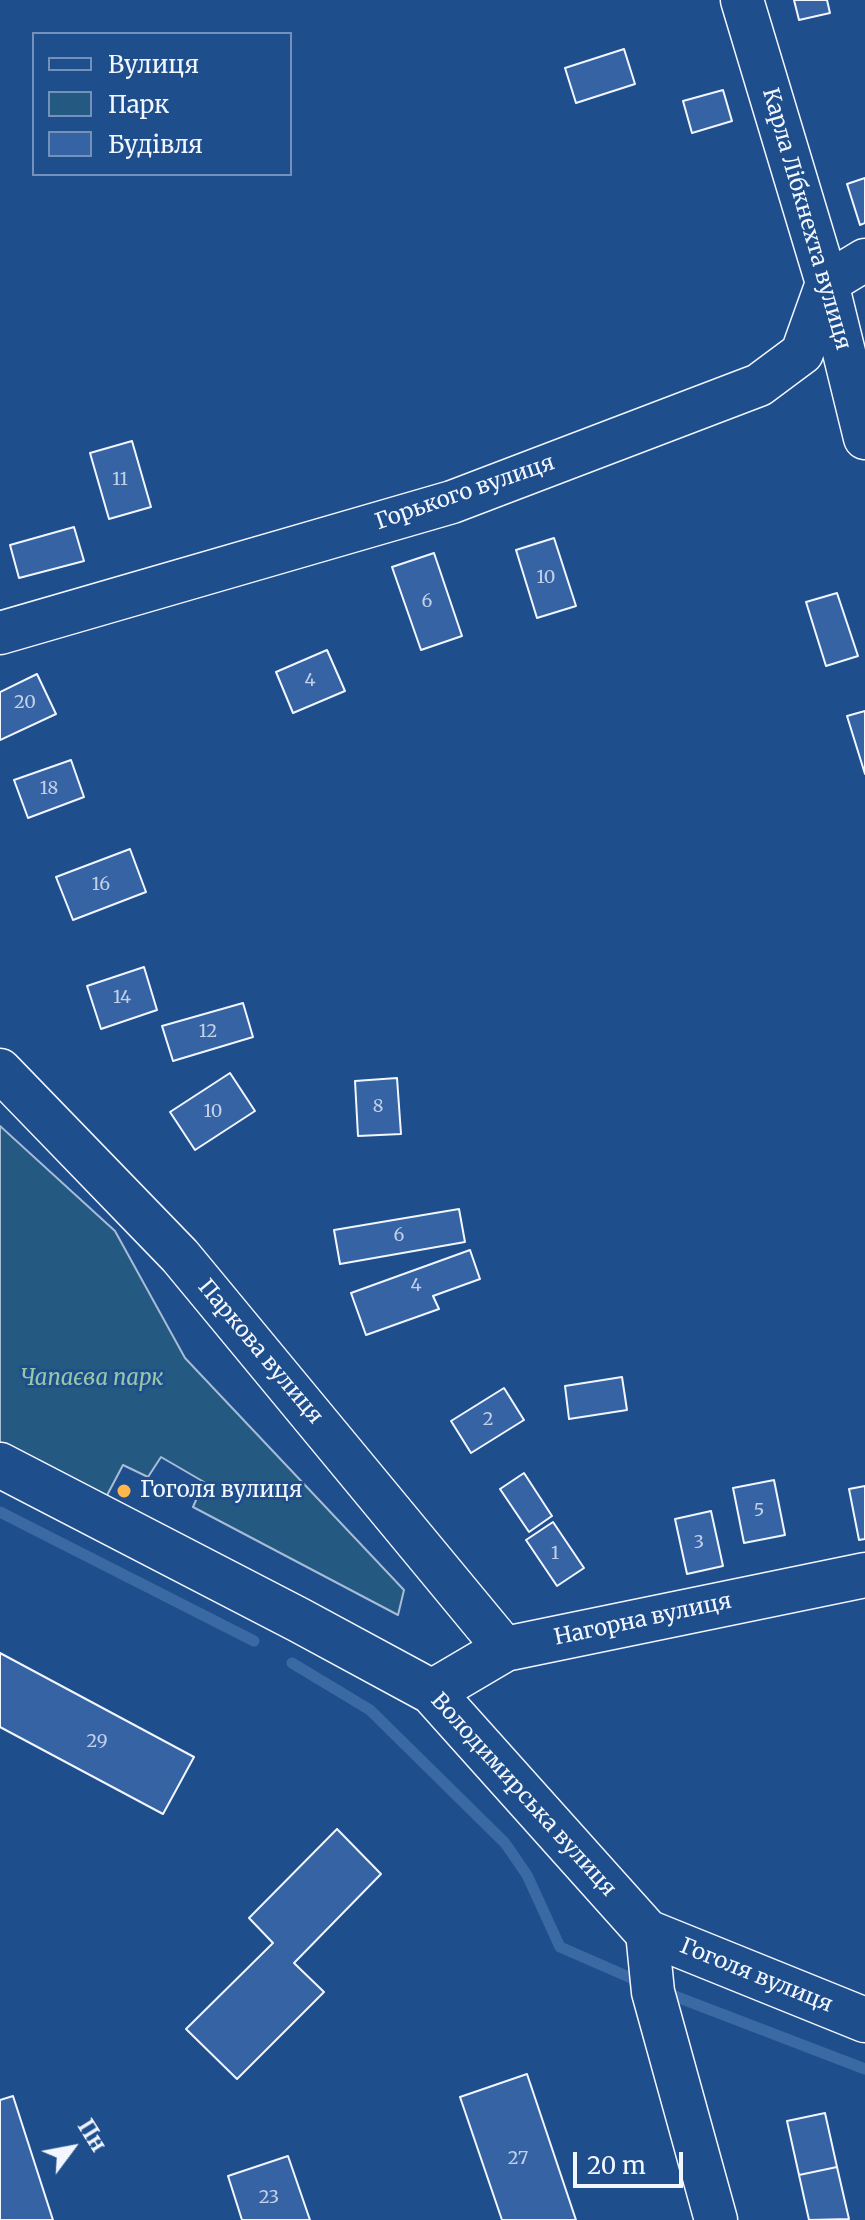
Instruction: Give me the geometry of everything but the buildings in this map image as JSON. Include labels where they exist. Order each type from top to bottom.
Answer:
[{"type":"main road","name":"Володимирська вулиця","points":[[0,1465],[432,1692],[647,1932]]},
{"type":"main road","name":"Нагорна вулиця","points":[[432,1692],[505,1649],[865,1575]]},
{"type":"main road","name":"Гоголя вулиця","points":[[647,1932],[865,2020]]},
{"type":"street","name":"Карла Лібкнехта вулиця","points":[[742,0],[827,283],[865,438]]},
{"type":"street","points":[[827,283],[865,260]]},
{"type":"street","name":"Горького вулиця","points":[[0,633],[452,502],[759,385],[802,353],[827,283]]},
{"type":"street","name":"Паркова вулиця","points":[[0,1070],[180,1256],[505,1649]]},
{"type":"street","points":[[647,1932],[653,1992],[716,2220]]},
{"type":"green space","name":"Чапаєва парк","points":[[0,1126],[115,1231],[185,1358],[404,1590],[398,1615],[193,1507],[204,1482],[161,1457],[148,1477],[123,1465],[104,1501],[0,1447]]},
{"type":"waterway","points":[[0,1512],[254,1641]]},
{"type":"waterway","points":[[292,1663],[370,1710],[505,1843],[527,1875],[560,1947],[645,1984]]},
{"type":"waterway","points":[[664,1992],[865,2069]]},
{"type":"place","name":"Гоголя вулиця","points":[[124,1491]]}]
